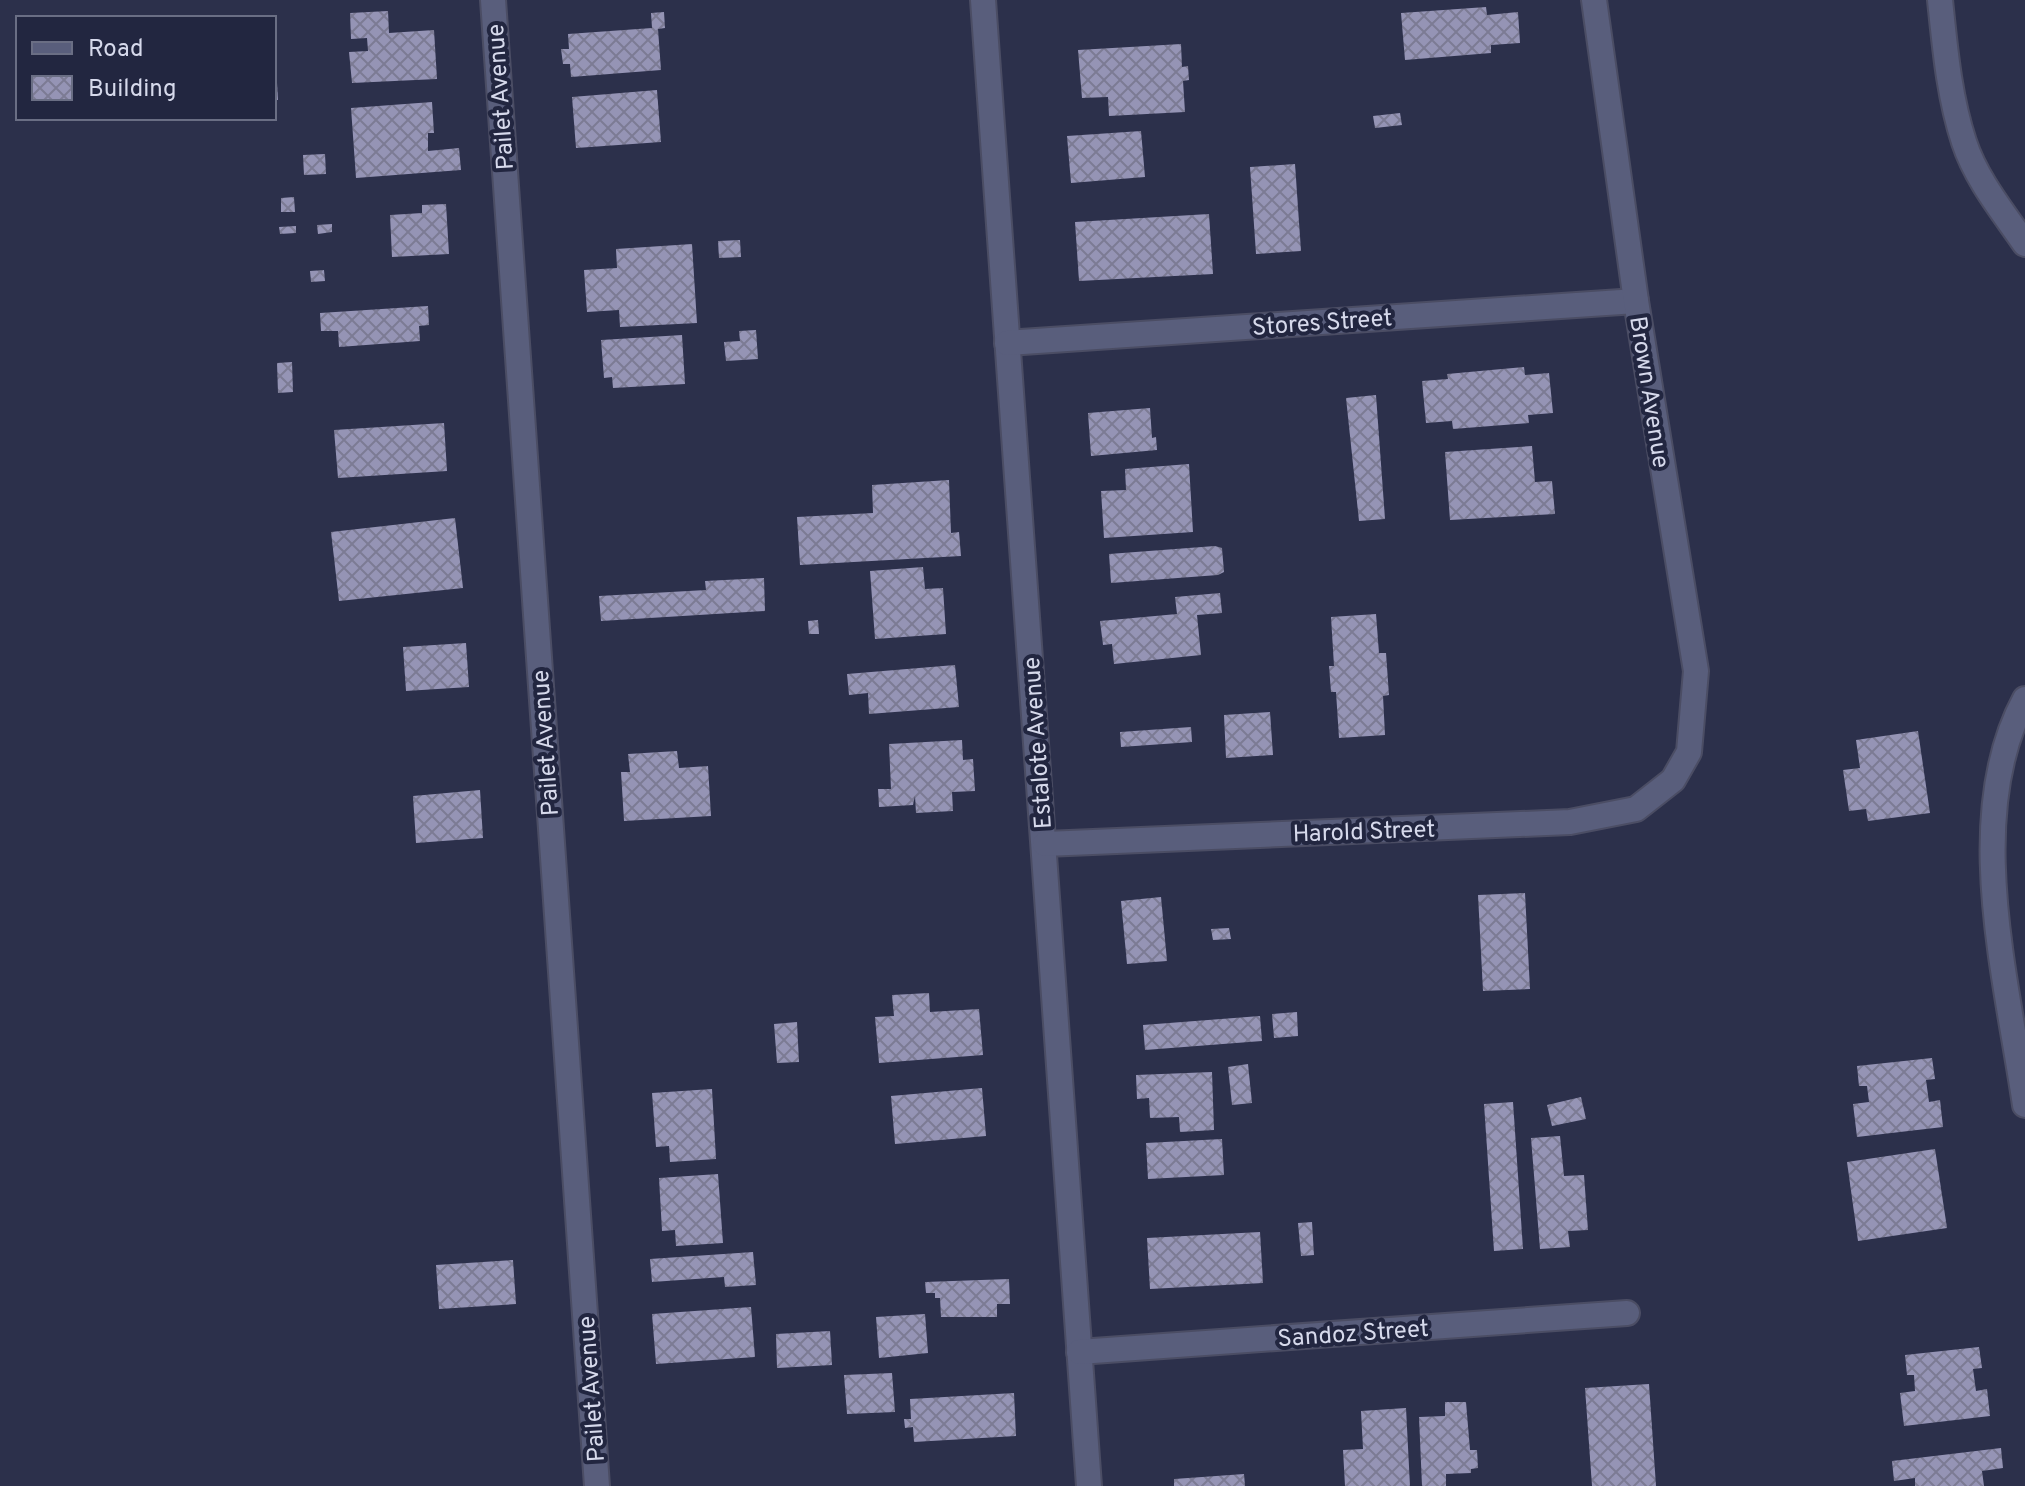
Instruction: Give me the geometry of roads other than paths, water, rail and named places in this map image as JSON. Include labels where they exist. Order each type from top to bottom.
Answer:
[{"type":"street","name":"Pailet Avenue","points":[[493,0],[597,1486]]},
{"type":"street","name":"Estalote Avenue","points":[[983,0],[1089,1486]]},
{"type":"street","name":"Brown Avenue","points":[[1594,0],[1636,301],[1696,671],[1689,752],[1673,780]]},
{"type":"street","points":[[1940,0],[1949,86],[1965,144],[1990,194],[2025,244]]},
{"type":"street","name":"Stores Street","points":[[1007,343],[1636,301]]},
{"type":"street","points":[[2025,699],[2002,759],[1993,811],[1990,861],[2025,1105]]},
{"type":"street","name":"Harold Street","points":[[1045,844],[1570,822],[1636,809],[1673,780]]},
{"type":"street","name":"Sandoz Street","points":[[1079,1352],[1627,1313]]}]
